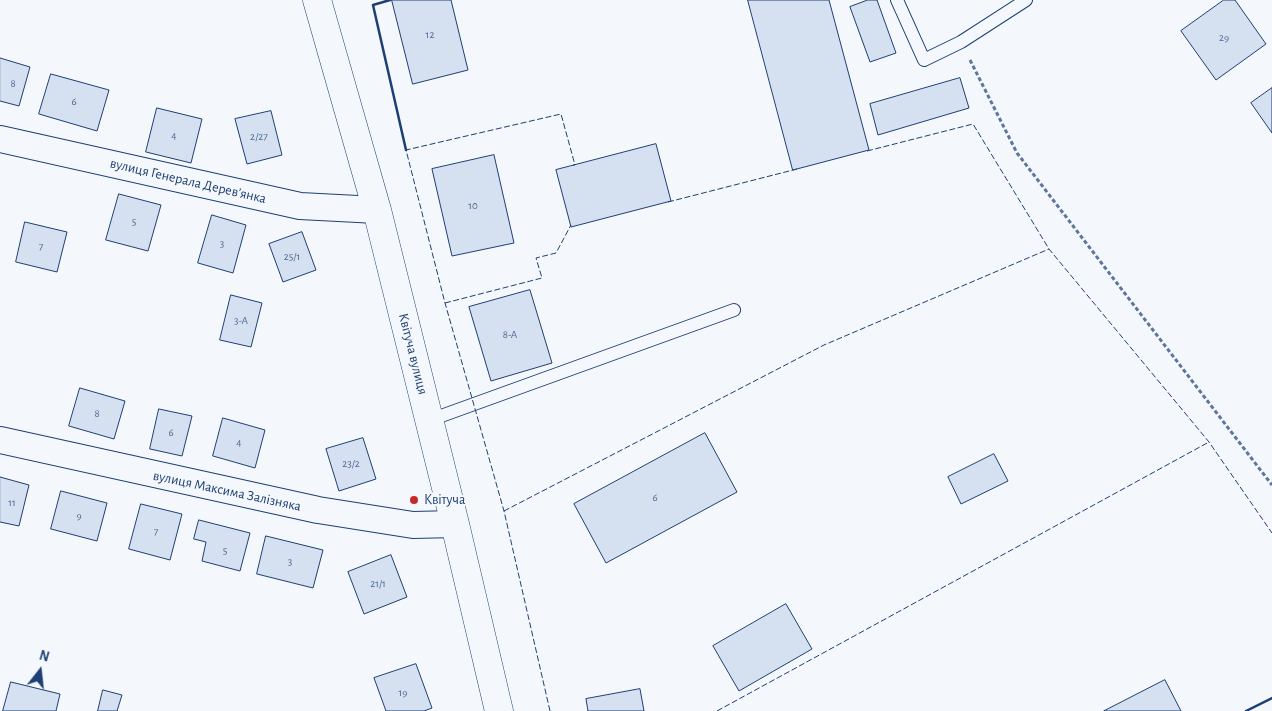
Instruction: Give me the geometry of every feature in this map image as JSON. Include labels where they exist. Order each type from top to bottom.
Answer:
[{"type":"street","name":"Квітуча вулиця","points":[[317,0],[377,210],[430,420],[499,711]]},
{"type":"street","name":"вулиця Генерала Деревʼянка","points":[[0,139],[300,206],[377,210]]},
{"type":"street","name":"вулиця Максима Залізняка","points":[[0,440],[318,510],[413,525],[455,524]]},
{"type":"lane","points":[[897,0],[924,60],[961,42],[1021,1]]},
{"type":"lane","points":[[430,420],[734,310]]},
{"type":"path","points":[[961,42],[1017,153],[1272,485]]},
{"type":"building","points":[[392,0],[451,0],[468,70],[413,84]]},
{"type":"building","points":[[748,0],[829,0],[869,150],[793,170]]},
{"type":"building","points":[[868,0],[877,0],[896,53],[870,62],[850,7]]},
{"type":"building","points":[[1224,0],[1235,0],[1266,44],[1216,80],[1181,31]]},
{"type":"building","points":[[0,58],[30,67],[19,106],[0,101]]},
{"type":"building","points":[[51,74],[109,90],[97,131],[39,114]]},
{"type":"building","points":[[960,78],[969,108],[878,135],[870,104]]},
{"type":"building","points":[[1272,88],[1272,133],[1251,103]]},
{"type":"building","points":[[157,108],[202,119],[191,163],[146,152]]},
{"type":"building","points":[[271,111],[282,155],[247,164],[235,119]]},
{"type":"building","points":[[656,144],[671,201],[571,227],[556,170]]},
{"type":"building","points":[[494,155],[514,243],[452,256],[432,169]]},
{"type":"building","points":[[119,194],[161,205],[148,251],[106,240]]},
{"type":"building","points":[[212,215],[246,225],[233,273],[198,263]]},
{"type":"building","points":[[25,222],[67,232],[57,272],[16,262]]},
{"type":"building","points":[[302,232],[316,270],[283,282],[269,244]]},
{"type":"building","points":[[530,290],[552,363],[491,381],[469,307]]},
{"type":"building","points":[[231,295],[262,303],[251,347],[220,340]]},
{"type":"building","points":[[80,388],[125,401],[114,439],[69,426]]},
{"type":"building","points":[[159,409],[192,416],[182,456],[150,449]]},
{"type":"building","points":[[223,418],[265,430],[255,468],[213,456]]},
{"type":"building","points":[[705,433],[737,492],[606,563],[574,504]]},
{"type":"building","points":[[363,438],[376,479],[339,491],[326,449]]},
{"type":"building","points":[[994,454],[1008,481],[961,504],[948,477]]},
{"type":"building","points":[[0,477],[29,485],[19,526],[0,522]]},
{"type":"building","points":[[61,491],[107,503],[97,541],[51,529]]},
{"type":"building","points":[[141,504],[182,514],[170,560],[129,549]]},
{"type":"building","points":[[199,520],[250,533],[240,571],[202,561],[206,542],[194,539]]},
{"type":"building","points":[[266,536],[323,550],[313,588],[257,574]]},
{"type":"building","points":[[391,555],[407,597],[364,614],[348,572]]},
{"type":"building","points":[[786,604],[812,649],[739,691],[713,646]]},
{"type":"building","points":[[416,664],[432,708],[424,711],[386,711],[374,678]]},
{"type":"building","points":[[1165,680],[1181,711],[1104,711]]},
{"type":"building","points":[[11,682],[60,694],[56,711],[3,711]]},
{"type":"building","points":[[640,689],[644,711],[588,711],[586,699]]},
{"type":"building","points":[[103,690],[122,695],[117,711],[98,711]]},
{"type":"fence","points":[[550,711],[504,511],[445,303],[406,150],[561,114],[575,165],[573,165]]},
{"type":"fence","points":[[867,151],[973,124],[1049,249],[1209,442],[1272,533]]},
{"type":"fence","points":[[668,202],[797,169]]},
{"type":"fence","points":[[445,303],[542,278],[536,258],[556,253],[571,225]]},
{"type":"fence","points":[[504,511],[824,345],[1049,249]]},
{"type":"fence","points":[[717,711],[1209,442]]},
{"type":"wall","points":[[390,0],[373,5],[406,150]]},
{"type":"wall","points":[[1246,711],[1272,698]]},
{"type":"place","name":"Квітуча","points":[[414,500]]}]
